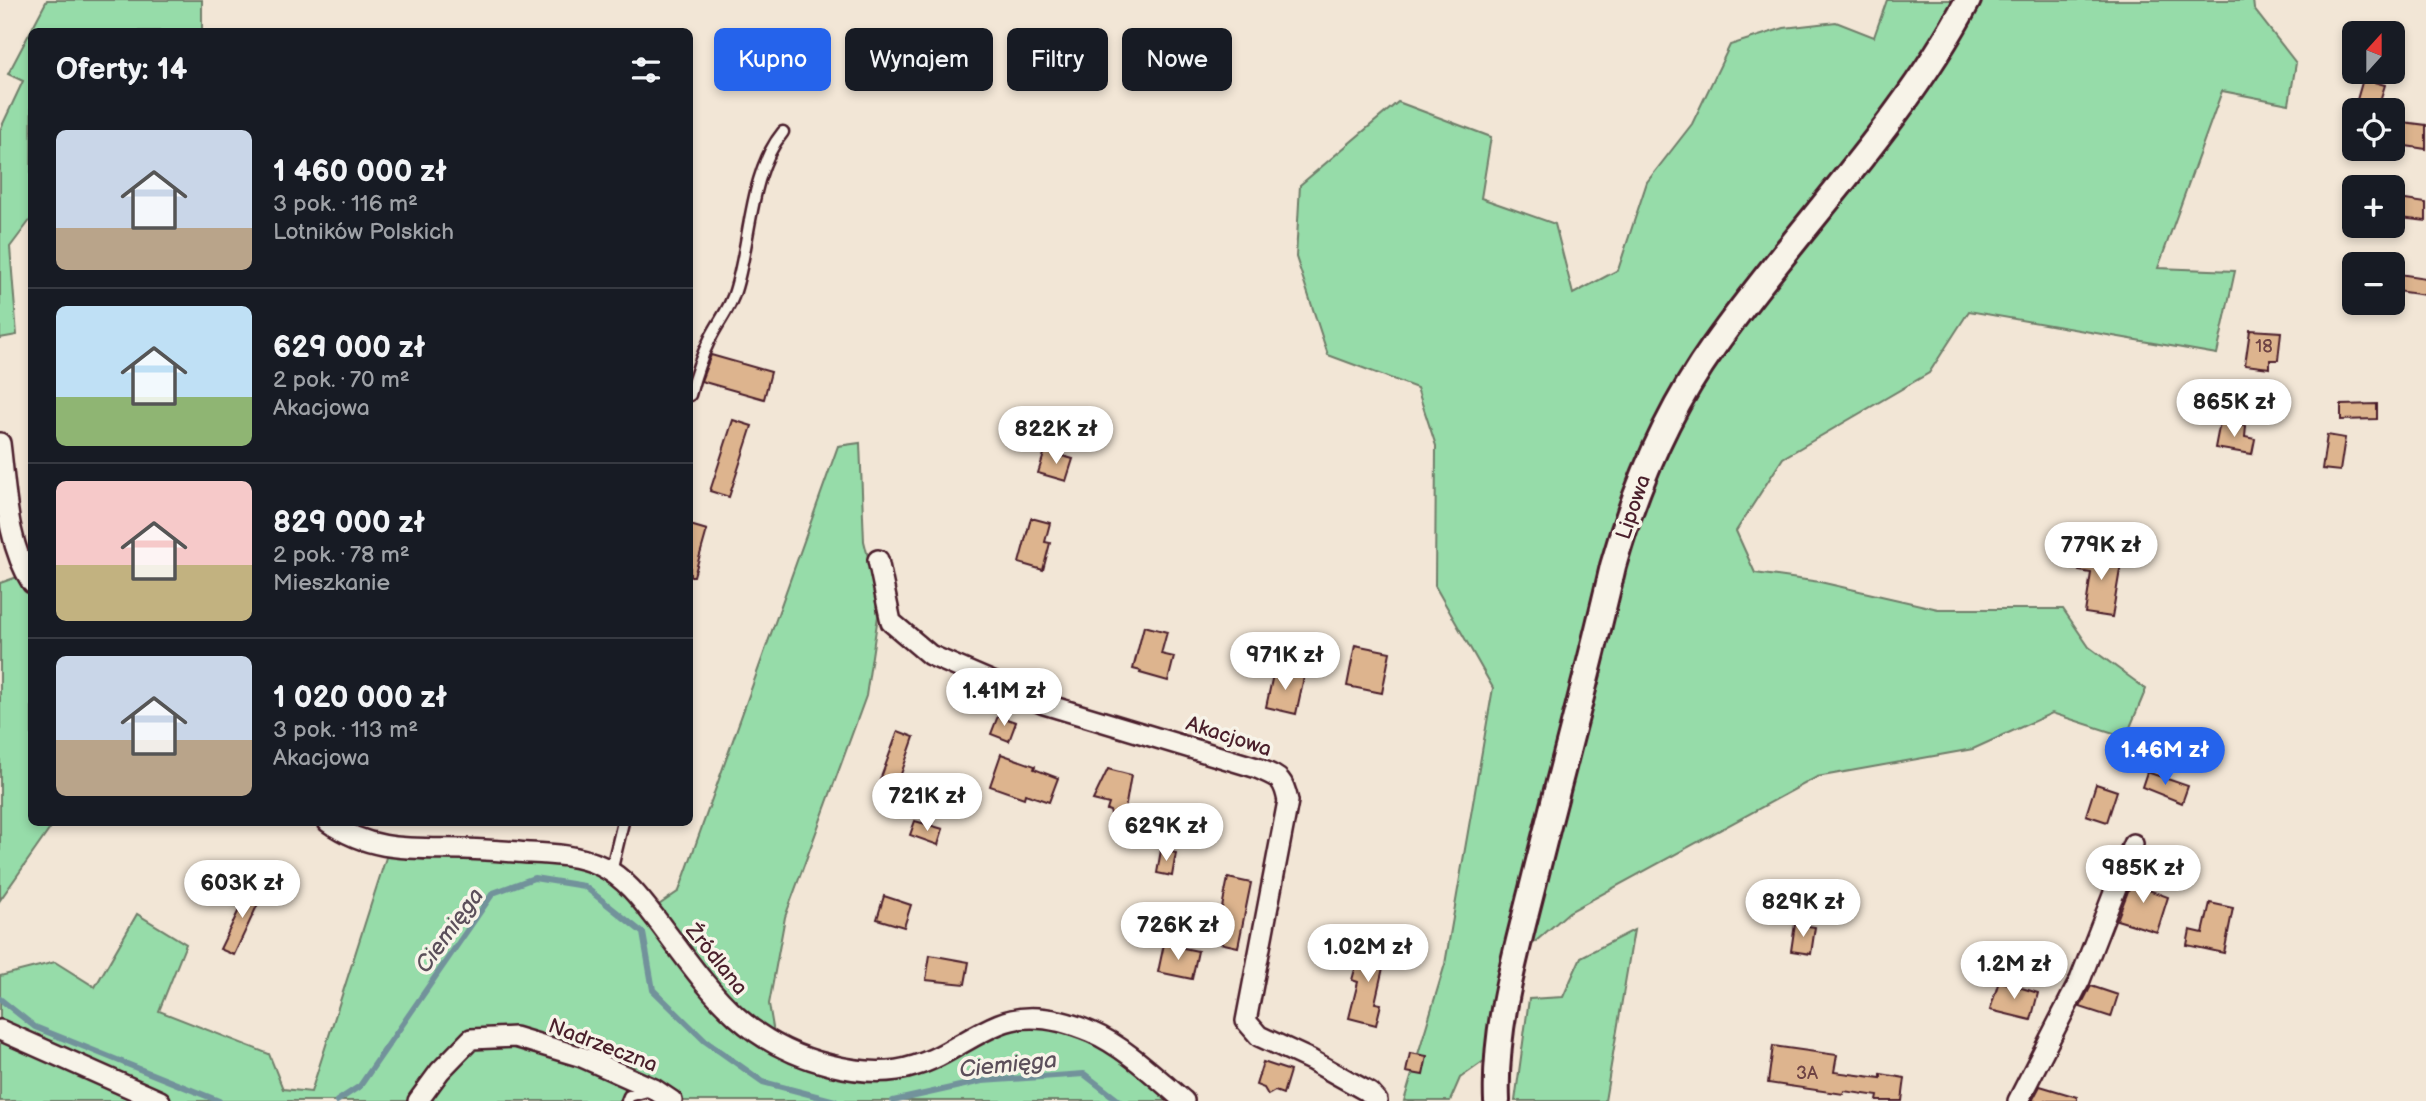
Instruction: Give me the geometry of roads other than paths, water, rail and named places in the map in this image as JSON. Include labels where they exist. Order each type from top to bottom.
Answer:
[{"type":"street","name":"Lipowa","points":[[1497,1101],[1501,1031],[1522,932],[1613,566],[1633,499],[1670,420],[1714,346],[1904,105],[1968,0]]},
{"type":"street","points":[[0,443],[13,538],[19,561],[28,576]]},
{"type":"street","name":"Akacjowa","points":[[878,560],[891,622],[930,655],[1044,704],[1257,768],[1276,776],[1285,784],[1288,801],[1246,1021],[1259,1036],[1311,1060],[1370,1093],[1377,1101]]},
{"type":"street","name":"Źródlana","points":[[335,826],[353,837],[389,848],[555,854],[598,864],[629,885],[713,995],[754,1032],[800,1055],[849,1069],[888,1071],[914,1066],[1010,1020],[1049,1019],[1092,1032],[1114,1045],[1184,1101]]},
{"type":"street","points":[[2018,1101],[2080,980],[2133,844]]},
{"type":"street","points":[[0,1030],[160,1101]]},
{"type":"street","name":"Nadrzeczna","points":[[418,1101],[440,1070],[471,1039],[515,1037],[582,1057],[654,1089],[672,1101]]},
{"type":"lane","points":[[693,384],[700,358],[711,335],[726,314],[735,292],[765,159],[783,132]]},
{"type":"lane","points":[[611,872],[622,826]]},
{"type":"lane","points":[[628,1101],[629,1096],[654,1089]]},
{"type":"waterway","name":"Ciemięga","points":[[337,1101],[360,1086],[493,893],[534,878],[584,886],[643,933],[653,990],[705,1041],[763,1082],[835,1101]]},
{"type":"waterway","name":"Ciemięga","points":[[0,999],[35,1027],[219,1101]]},
{"type":"waterway","name":"Ciemięga","points":[[893,1101],[982,1081],[1084,1074],[1119,1101]]}]
